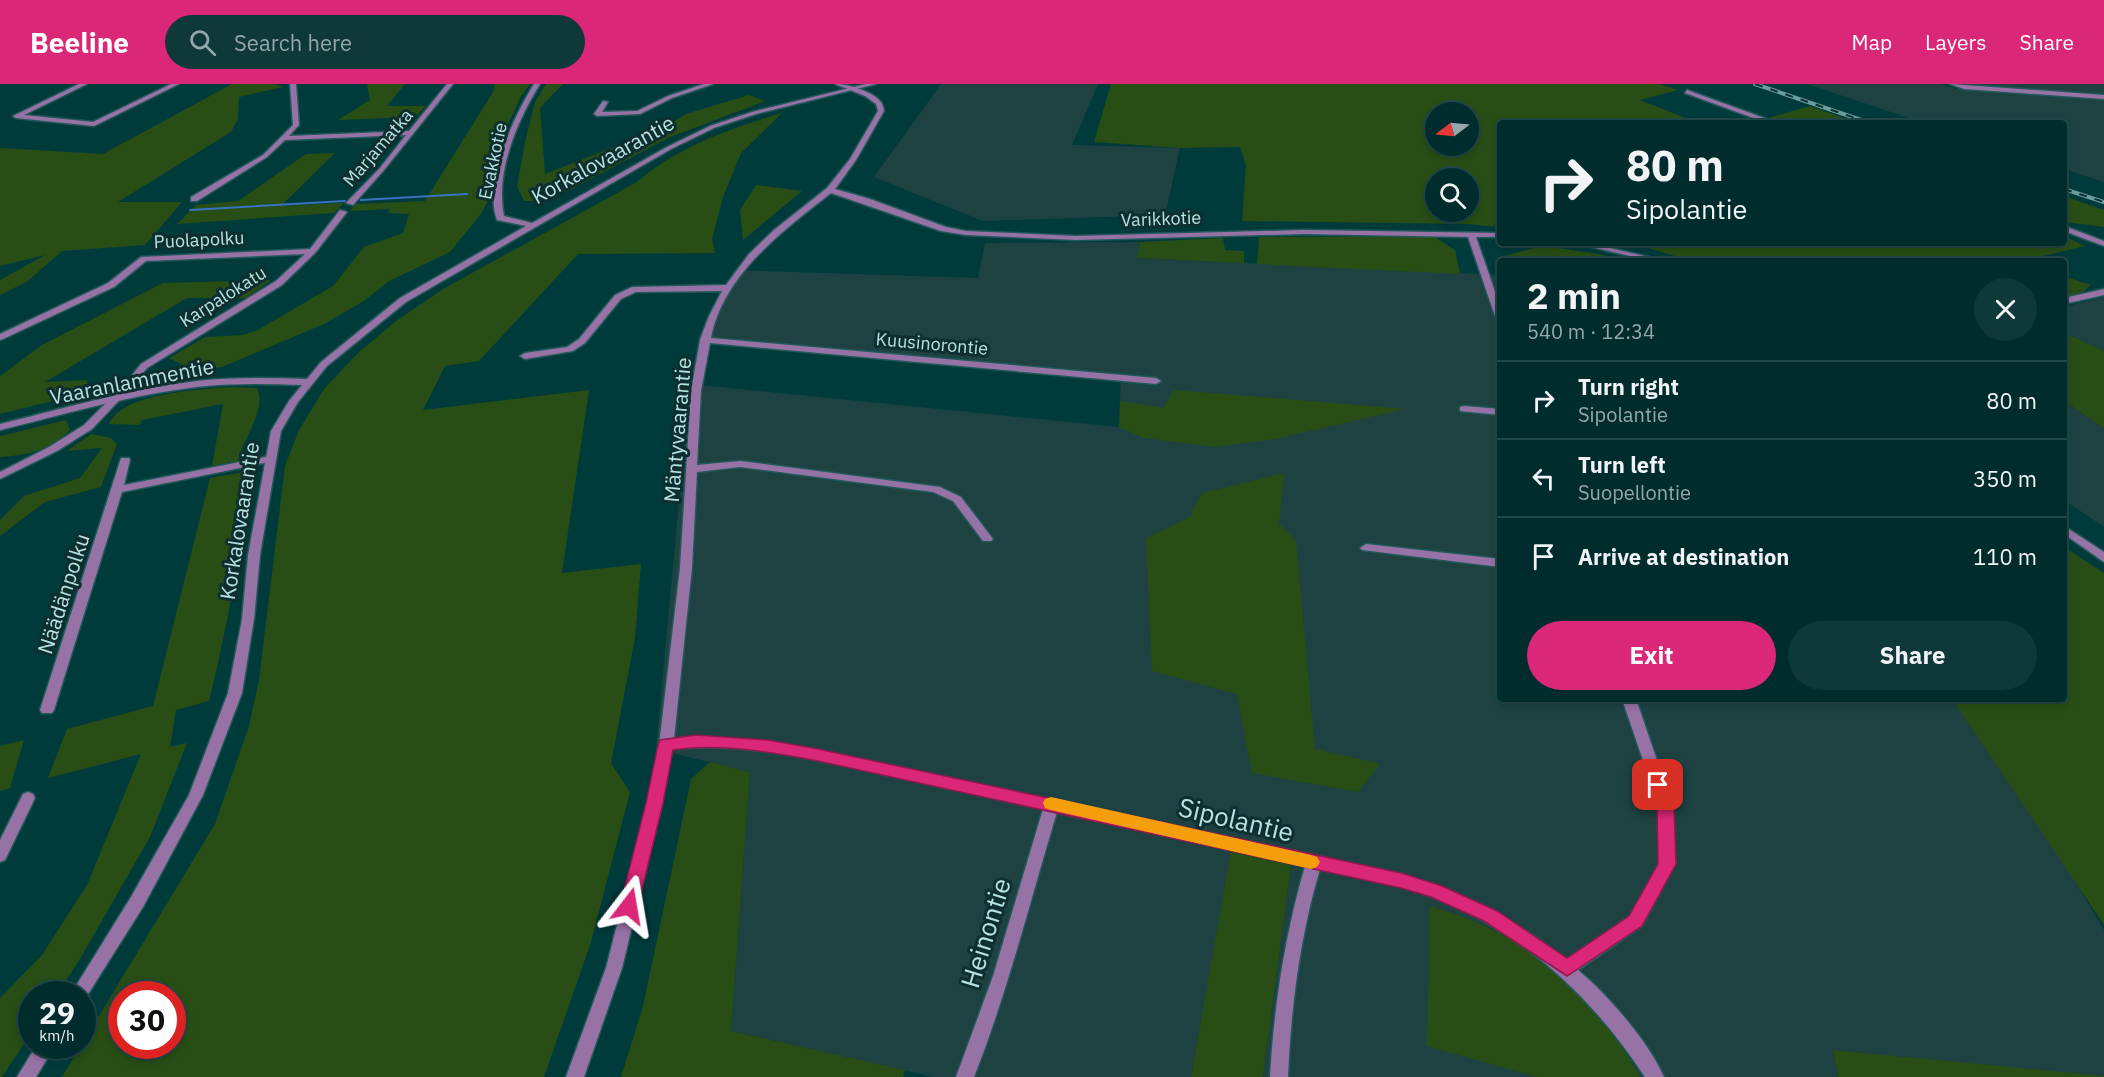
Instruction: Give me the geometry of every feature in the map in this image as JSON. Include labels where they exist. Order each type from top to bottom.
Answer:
[{"type":"street","points":[[84,84],[16,116],[94,124],[176,84]]},
{"type":"street","points":[[194,199],[249,167],[296,125],[293,84]]},
{"type":"street","name":"Marjamatka","points":[[350,203],[412,134],[450,84]]},
{"type":"street","name":"Evakkotie","points":[[531,225],[500,218],[496,207],[508,146],[519,113],[537,84]]},
{"type":"street","points":[[605,102],[597,114],[638,113],[670,97],[710,84]]},
{"type":"street","name":"Mäntyvaarantie","points":[[575,1077],[614,968],[655,803],[666,745],[686,568],[696,391],[705,340],[713,316],[728,288],[752,256],[777,232],[830,190],[853,160],[881,111],[879,103],[854,89],[838,84]]},
{"type":"street","name":"Korkalovaarantie","points":[[87,981],[137,902],[196,795],[235,693],[248,619],[254,555],[276,431],[324,364],[370,324],[403,300],[669,148],[712,127],[774,108],[873,84]]},
{"type":"street","points":[[1953,84],[1964,87],[2104,97]]},
{"type":"street","points":[[1688,92],[1765,120]]},
{"type":"street","points":[[284,138],[412,134]]},
{"type":"street","name":"Varikkotie","points":[[830,190],[944,229],[966,233],[1076,238],[1304,232],[1497,235]]},
{"type":"street","name":"Karpalokatu","points":[[0,476],[66,442],[88,427],[144,366],[279,283],[312,251],[343,212]]},
{"type":"street","points":[[2067,229],[2104,244]]},
{"type":"street","points":[[1471,234],[1497,310]]},
{"type":"street","points":[[1592,246],[1648,258]]},
{"type":"street","name":"Puolapolku","points":[[0,337],[111,285],[144,259],[312,251]]},
{"type":"street","points":[[525,356],[570,349],[582,341],[618,297],[635,289],[728,288]]},
{"type":"street","points":[[2067,300],[2104,292]]},
{"type":"street","name":"Kuusinorontie","points":[[705,340],[1156,381]]},
{"type":"street","name":"Vaaranlammentie","points":[[0,428],[112,401],[196,384],[236,381],[309,382]]},
{"type":"street","points":[[1464,409],[1497,412]]},
{"type":"street","points":[[117,490],[270,459]]},
{"type":"street","name":"Näädänpolku","points":[[47,710],[125,460]]},
{"type":"street","points":[[691,469],[740,464],[936,489],[957,499],[987,539]]},
{"type":"street","points":[[2067,531],[2104,558]]},
{"type":"street","points":[[1366,548],[1497,563]]},
{"type":"street","points":[[1567,968],[1636,921],[1667,864],[1665,807],[1630,702]]},
{"type":"street","name":"Sipolantie","points":[[666,745],[696,741],[768,746],[1052,804],[1314,863],[1401,880],[1462,902],[1522,936],[1567,968],[1604,1005],[1634,1041],[1655,1077]]},
{"type":"street","points":[[0,856],[28,798]]},
{"type":"street","name":"Heinontie","points":[[965,1077],[1023,907],[1033,863],[1052,804]]},
{"type":"street","points":[[1279,1077],[1288,970],[1301,905],[1314,863]]},
{"type":"street","points":[[26,1077],[38,1059]]},
{"type":"shaded area","points":[[941,84],[1098,84],[1072,145],[1180,148],[1165,215],[983,221],[874,177]]},
{"type":"shaded area","points":[[1807,84],[1941,84],[1957,89],[2104,99],[2104,182],[2067,170],[2067,120],[1915,120]]},
{"type":"shaded area","points":[[1962,84],[2104,84],[2104,94],[1967,86]]},
{"type":"shaded area","points":[[1140,242],[1137,258],[1497,275],[1497,702],[1967,702],[2104,930],[2104,1077],[1833,1050],[1838,1077],[1263,1077],[1291,865],[1232,851],[1191,1077],[934,1077],[731,1031],[750,772],[656,749],[690,384],[1119,427],[1121,378],[698,338],[734,270],[978,278],[985,243]]},
{"type":"shaded area","points":[[2104,297],[2104,351],[2067,334],[2067,306]]},
{"type":"shaded area","points":[[2067,403],[2104,428],[2104,527],[2067,502]]},
{"type":"green space","points":[[232,84],[276,84],[283,87],[239,97],[238,119],[231,132],[118,202],[182,202],[145,245],[62,251],[28,281],[0,295],[0,280],[45,255],[0,266],[0,148],[103,154]]},
{"type":"green space","points":[[367,84],[405,84],[387,106],[426,106],[415,117],[338,120],[370,100]]},
{"type":"green space","points":[[495,84],[530,84],[520,98],[505,131],[491,194],[481,214],[450,252],[389,281],[364,301],[324,324],[222,367],[193,370],[169,358],[205,337],[243,335],[258,330],[333,286],[364,247],[403,233],[409,214],[388,213],[390,209],[350,211],[356,204],[425,201],[493,92]]},
{"type":"green space","points":[[546,84],[563,84],[540,108],[545,174],[663,128],[686,114],[749,95],[765,101],[668,138],[570,190],[542,201],[524,201],[517,186],[525,142],[535,102]]},
{"type":"green space","points":[[1111,84],[1660,84],[1678,90],[1640,100],[1690,120],[1497,120],[1497,227],[1467,224],[1242,221],[1246,165],[1240,147],[1180,148],[1094,142]]},
{"type":"green space","points":[[1810,106],[1850,120],[1774,120],[1768,118]]},
{"type":"green space","points":[[782,113],[741,153],[723,197],[712,239],[715,253],[578,254],[479,361],[445,366],[423,410],[589,390],[562,573],[641,564],[635,638],[611,763],[630,792],[591,942],[544,1077],[62,1077],[73,1059],[96,1059],[96,1021],[108,1001],[108,1059],[186,1059],[186,981],[120,981],[215,824],[249,726],[259,680],[285,466],[299,430],[324,389],[359,352],[396,321],[443,289],[637,182],[670,158],[724,132]]},
{"type":"green space","points":[[335,153],[281,206],[344,203],[334,213],[177,224],[196,205],[238,201],[306,154]]},
{"type":"green space","points":[[756,185],[802,191],[743,240],[740,210]]},
{"type":"green space","points":[[2067,197],[2104,210],[2104,227],[2067,222]]},
{"type":"green space","points":[[1433,236],[1455,250],[1460,274],[1257,264],[1259,237]]},
{"type":"green space","points":[[2067,237],[2085,246],[2035,258],[1682,258],[1641,246],[2067,246]]},
{"type":"green space","points":[[1223,238],[1225,250],[1244,251],[1244,263],[1137,258],[1140,242]]},
{"type":"green space","points":[[1543,246],[1614,258],[1504,258]]},
{"type":"green space","points":[[2067,277],[2091,285],[2083,292],[2067,296]]},
{"type":"green space","points":[[271,280],[246,298],[187,298],[45,382],[87,380],[89,392],[0,414],[0,376],[42,345],[163,283]]},
{"type":"green space","points":[[2067,334],[2104,351],[2104,428],[2067,403]]},
{"type":"green space","points":[[229,387],[257,388],[259,397],[257,415],[238,461],[212,466],[223,404],[142,420],[140,425],[109,424],[117,414],[145,399],[181,392]]},
{"type":"green space","points":[[1174,390],[1406,409],[1275,439],[1215,447],[1144,438],[1119,427],[1120,401],[1163,408]]},
{"type":"green space","points":[[66,420],[70,430],[54,443],[38,451],[0,457],[0,436]]},
{"type":"green space","points":[[91,434],[111,438],[117,444],[101,487],[45,502],[0,536],[0,520],[24,496],[80,478],[102,448],[67,451]]},
{"type":"green space","points":[[251,473],[228,616],[209,701],[176,710],[170,747],[187,743],[150,837],[66,981],[18,981],[18,1053],[0,1077],[0,998],[42,955],[87,885],[141,754],[48,778],[67,729],[153,706],[210,478]]},
{"type":"green space","points":[[1284,473],[1279,524],[1296,541],[1315,749],[1380,764],[1358,792],[1252,773],[1237,694],[1152,671],[1146,538],[1190,517],[1202,493]]},
{"type":"green space","points":[[2067,549],[2104,573],[2104,925],[1954,702],[2067,702]]},
{"type":"green space","points":[[24,740],[10,788],[0,791],[0,746]]},
{"type":"green space","points":[[710,762],[750,772],[731,1031],[905,1070],[903,1077],[621,1077],[643,1006],[691,779]]},
{"type":"green space","points":[[1231,851],[1291,865],[1263,1077],[1191,1077]]},
{"type":"green space","points":[[1430,906],[1485,926],[1532,954],[1554,971],[1593,1010],[1610,1031],[1640,1077],[1537,1077],[1427,1046]]},
{"type":"green space","points":[[1833,1050],[2104,1076],[2104,1077],[1838,1077]]},
{"type":"waterway","points":[[361,200],[467,194]]},
{"type":"waterway","points":[[190,210],[345,201]]},
{"type":"railway","points":[[1755,84],[1861,120]]},
{"type":"railway","points":[[2067,190],[2104,202]]},
{"type":"slow traffic","points":[[1051,803],[1311,862]]},
{"type":"route","points":[[629,906],[655,803],[666,745],[696,741],[714,742],[768,746],[818,755],[1401,880],[1436,891],[1491,916],[1567,968],[1636,921],[1667,864],[1665,807],[1658,785]]}]
